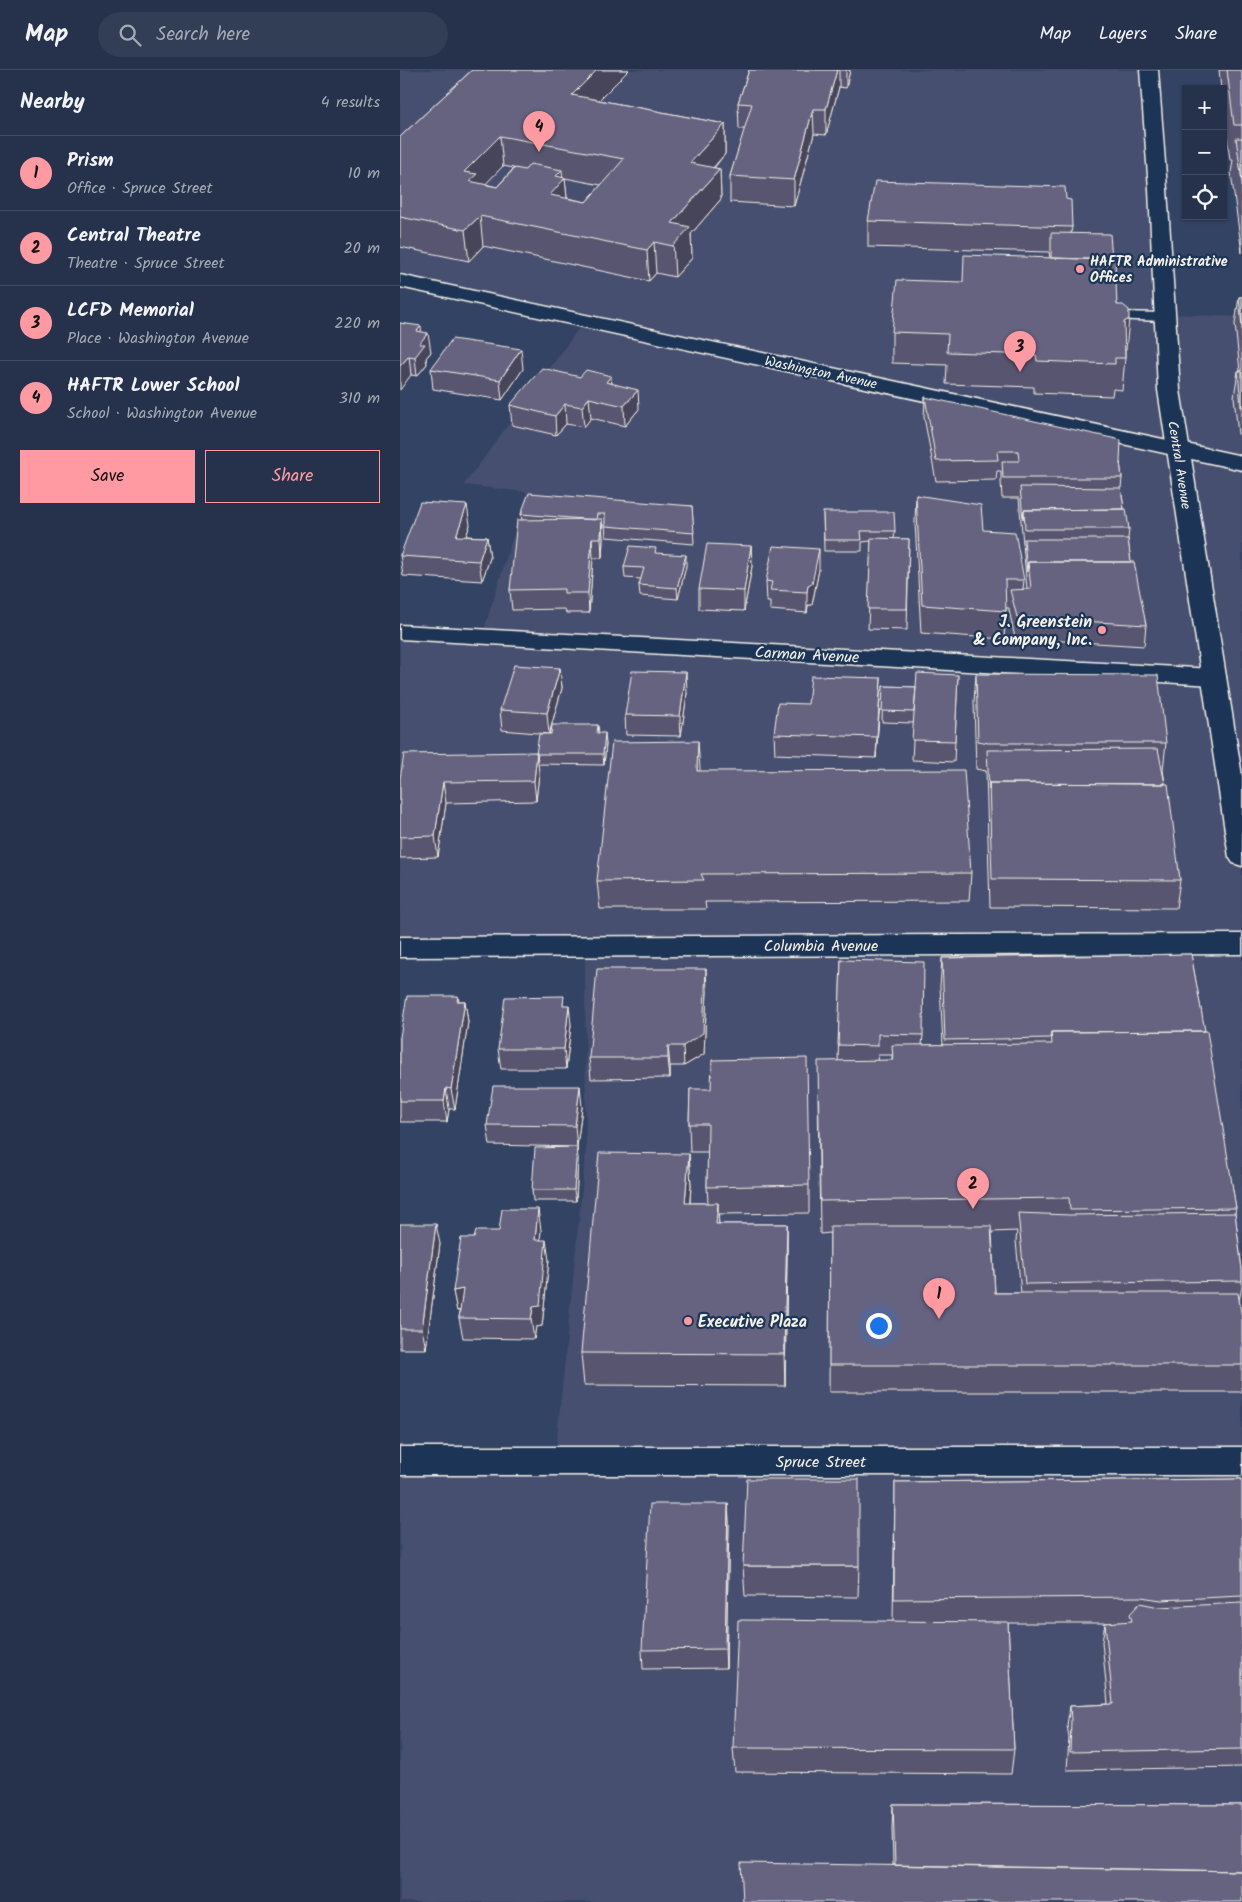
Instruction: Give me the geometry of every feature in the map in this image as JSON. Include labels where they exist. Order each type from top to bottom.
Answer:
[{"type":"street","name":"Central Avenue","points":[[1149,70],[1158,189],[1169,390],[1242,858]]},
{"type":"street","name":"Washington Avenue","points":[[400,281],[1242,463]]},
{"type":"street","name":"Carman Avenue","points":[[400,632],[1214,677]]},
{"type":"street","name":"Columbia Avenue","points":[[400,947],[1242,944]]},
{"type":"street","name":"Spruce Street","points":[[400,1461],[1242,1461]]},
{"type":"lane","points":[[1113,316],[1165,317]]},
{"type":"shaded area","points":[[400,70],[1150,70],[1173,314],[1242,317],[1242,1902],[400,1902],[400,1458],[555,1458],[586,1149],[585,954],[400,953],[400,638],[483,633],[527,492],[464,485],[582,324],[400,285]]},
{"type":"building","points":[[472,70],[597,70],[572,95],[725,124],[690,163],[720,169],[672,223],[690,227],[673,246],[654,242],[647,250],[480,216],[465,230],[400,217],[400,137]],"holes":[[[500,136],[624,159],[586,202],[550,195],[565,178],[556,176],[562,170],[530,164],[525,170],[515,168],[497,187],[469,181],[477,174],[464,172]]]},
{"type":"building","points":[[749,70],[837,70],[826,109],[813,109],[794,180],[730,176],[752,104],[738,103]]},
{"type":"building","points":[[1227,70],[1242,70],[1242,125],[1234,125]]},
{"type":"building","points":[[1236,138],[1242,138],[1242,182]]},
{"type":"building","points":[[875,181],[1065,187],[1066,199],[1071,200],[1072,227],[868,221]]},
{"type":"building","points":[[1051,233],[1110,234],[1112,260],[1051,258]]},
{"type":"building","points":[[964,255],[1115,260],[1117,305],[1123,305],[1129,310],[1129,319],[1124,322],[1125,358],[1115,358],[1115,364],[1037,361],[1036,355],[947,352],[948,334],[892,332],[897,280],[963,282]]},
{"type":"building","points":[[1239,297],[1242,297],[1242,327]]},
{"type":"building","points":[[400,323],[421,326],[417,331],[428,333],[419,344],[425,344],[415,357],[409,356],[400,366]]},
{"type":"building","points":[[452,339],[521,349],[500,380],[431,369]]},
{"type":"building","points":[[542,368],[580,377],[586,370],[611,376],[606,382],[638,390],[624,406],[589,398],[582,407],[565,404],[555,416],[510,405]]},
{"type":"building","points":[[1238,371],[1242,371],[1242,407],[1241,407]]},
{"type":"building","points":[[925,397],[1121,440],[1120,462],[1122,478],[1003,478],[1002,461],[1019,461],[1018,451],[997,451],[998,460],[936,461]]},
{"type":"building","points":[[1020,487],[1121,488],[1124,509],[1024,510],[1023,519]]},
{"type":"building","points":[[529,493],[692,506],[694,533],[605,526],[605,514],[597,514],[596,520],[521,514]]},
{"type":"building","points":[[916,495],[981,505],[983,530],[1015,532],[1024,580],[1005,580],[1006,611],[922,605]]},
{"type":"building","points":[[420,502],[467,505],[456,536],[487,537],[479,561],[400,556]]},
{"type":"building","points":[[1126,509],[1129,529],[1025,529],[1024,510]]},
{"type":"building","points":[[823,512],[894,512],[895,531],[861,531],[862,540],[824,540]]},
{"type":"building","points":[[602,519],[601,538],[592,538],[588,593],[564,593],[564,589],[510,590],[517,520]]},
{"type":"building","points":[[871,538],[909,539],[907,609],[868,609]]},
{"type":"building","points":[[1024,539],[1128,539],[1131,562],[1028,562],[1027,572]]},
{"type":"building","points":[[707,544],[751,546],[744,591],[699,589]]},
{"type":"building","points":[[630,546],[656,548],[655,553],[686,555],[677,588],[639,585],[644,568],[624,567]]},
{"type":"building","points":[[773,546],[819,549],[812,584],[808,585],[807,592],[770,590],[772,582],[766,581]]},
{"type":"building","points":[[1028,562],[1134,562],[1146,625],[1017,617],[1010,590],[1031,589]]},
{"type":"building","points":[[514,665],[560,668],[547,713],[500,710]]},
{"type":"building","points":[[632,671],[686,672],[680,716],[625,715]]},
{"type":"building","points":[[917,673],[958,675],[955,741],[912,740]]},
{"type":"building","points":[[976,674],[1158,675],[1166,743],[988,743],[978,741]]},
{"type":"building","points":[[811,676],[881,678],[877,737],[774,734],[778,703],[808,704]]},
{"type":"building","points":[[883,686],[916,687],[914,712],[882,711]]},
{"type":"building","points":[[552,725],[598,725],[597,733],[605,733],[603,754],[536,754],[539,734],[551,734]]},
{"type":"building","points":[[698,741],[697,771],[964,770],[971,873],[701,874],[704,880],[597,881],[612,742]]},
{"type":"building","points":[[1158,749],[1165,784],[989,783],[989,790],[987,750]]},
{"type":"building","points":[[537,752],[534,781],[443,782],[435,836],[400,837],[400,779],[404,754]]},
{"type":"building","points":[[989,783],[1168,784],[1180,880],[992,879]]},
{"type":"building","points":[[1191,954],[1205,1031],[1051,1032],[1050,1038],[945,1040],[942,958]]},
{"type":"building","points":[[841,960],[924,962],[923,1035],[878,1034],[878,1046],[838,1045]]},
{"type":"building","points":[[597,969],[706,969],[703,1033],[683,1046],[668,1046],[668,1058],[589,1058]]},
{"type":"building","points":[[407,996],[458,996],[457,1001],[465,1001],[451,1089],[446,1088],[444,1101],[400,1101],[400,1037]]},
{"type":"building","points":[[564,996],[563,1005],[569,1005],[564,1049],[498,1049],[505,997]]},
{"type":"building","points":[[1207,1031],[1236,1208],[1070,1210],[1069,1198],[820,1201],[818,1061],[893,1060],[892,1045],[1052,1044],[1051,1032]]},
{"type":"building","points":[[807,1058],[809,1185],[707,1187],[708,1124],[689,1124],[690,1089],[711,1089],[712,1060]]},
{"type":"building","points":[[493,1086],[580,1086],[575,1126],[487,1125]]},
{"type":"building","points":[[577,1147],[574,1190],[532,1190],[535,1148]]},
{"type":"building","name":"Executive Plaza","points":[[599,1153],[689,1154],[685,1203],[718,1203],[716,1224],[787,1224],[784,1354],[581,1353]]},
{"type":"building","points":[[502,1209],[538,1209],[535,1240],[546,1240],[540,1306],[533,1307],[531,1319],[459,1318],[463,1289],[453,1291],[461,1238],[474,1238],[476,1231],[499,1231]]},
{"type":"building","points":[[1018,1213],[1070,1215],[1235,1213],[1242,1281],[1025,1284]]},
{"type":"building","points":[[400,1224],[436,1224],[422,1329],[400,1329]]},
{"type":"building","points":[[830,1226],[991,1226],[995,1293],[1238,1293],[1242,1318],[1242,1365],[829,1365]]},
{"type":"building","points":[[747,1479],[859,1479],[859,1566],[743,1566]]},
{"type":"building","points":[[1242,1479],[1242,1596],[1161,1600],[1141,1597],[894,1599],[895,1482]]},
{"type":"building","points":[[650,1504],[728,1504],[725,1649],[642,1650]]},
{"type":"building","points":[[1140,1603],[1159,1607],[1242,1603],[1242,1749],[1070,1752],[1070,1706],[1113,1704],[1105,1623],[1132,1621],[1130,1614]]},
{"type":"building","points":[[738,1620],[1008,1622],[1014,1749],[733,1748]]},
{"type":"building","points":[[893,1804],[1242,1805],[1242,1871],[895,1865]]},
{"type":"building","points":[[741,1863],[1242,1871],[1242,1902],[743,1902]]},
{"type":"place","name":"HAFTR Lower School","points":[[539,152]]},
{"type":"place","name":"HAFTR Administrative Offices","points":[[1080,269]]},
{"type":"place","name":"LCFD Memorial","points":[[1020,372]]},
{"type":"place","name":"J. Greenstein & Company, Inc.","points":[[1102,630]]},
{"type":"place","name":"Central Theatre","points":[[973,1209]]},
{"type":"place","name":"Prism","points":[[939,1319]]},
{"type":"place","name":"Executive Plaza","points":[[688,1321]]}]
